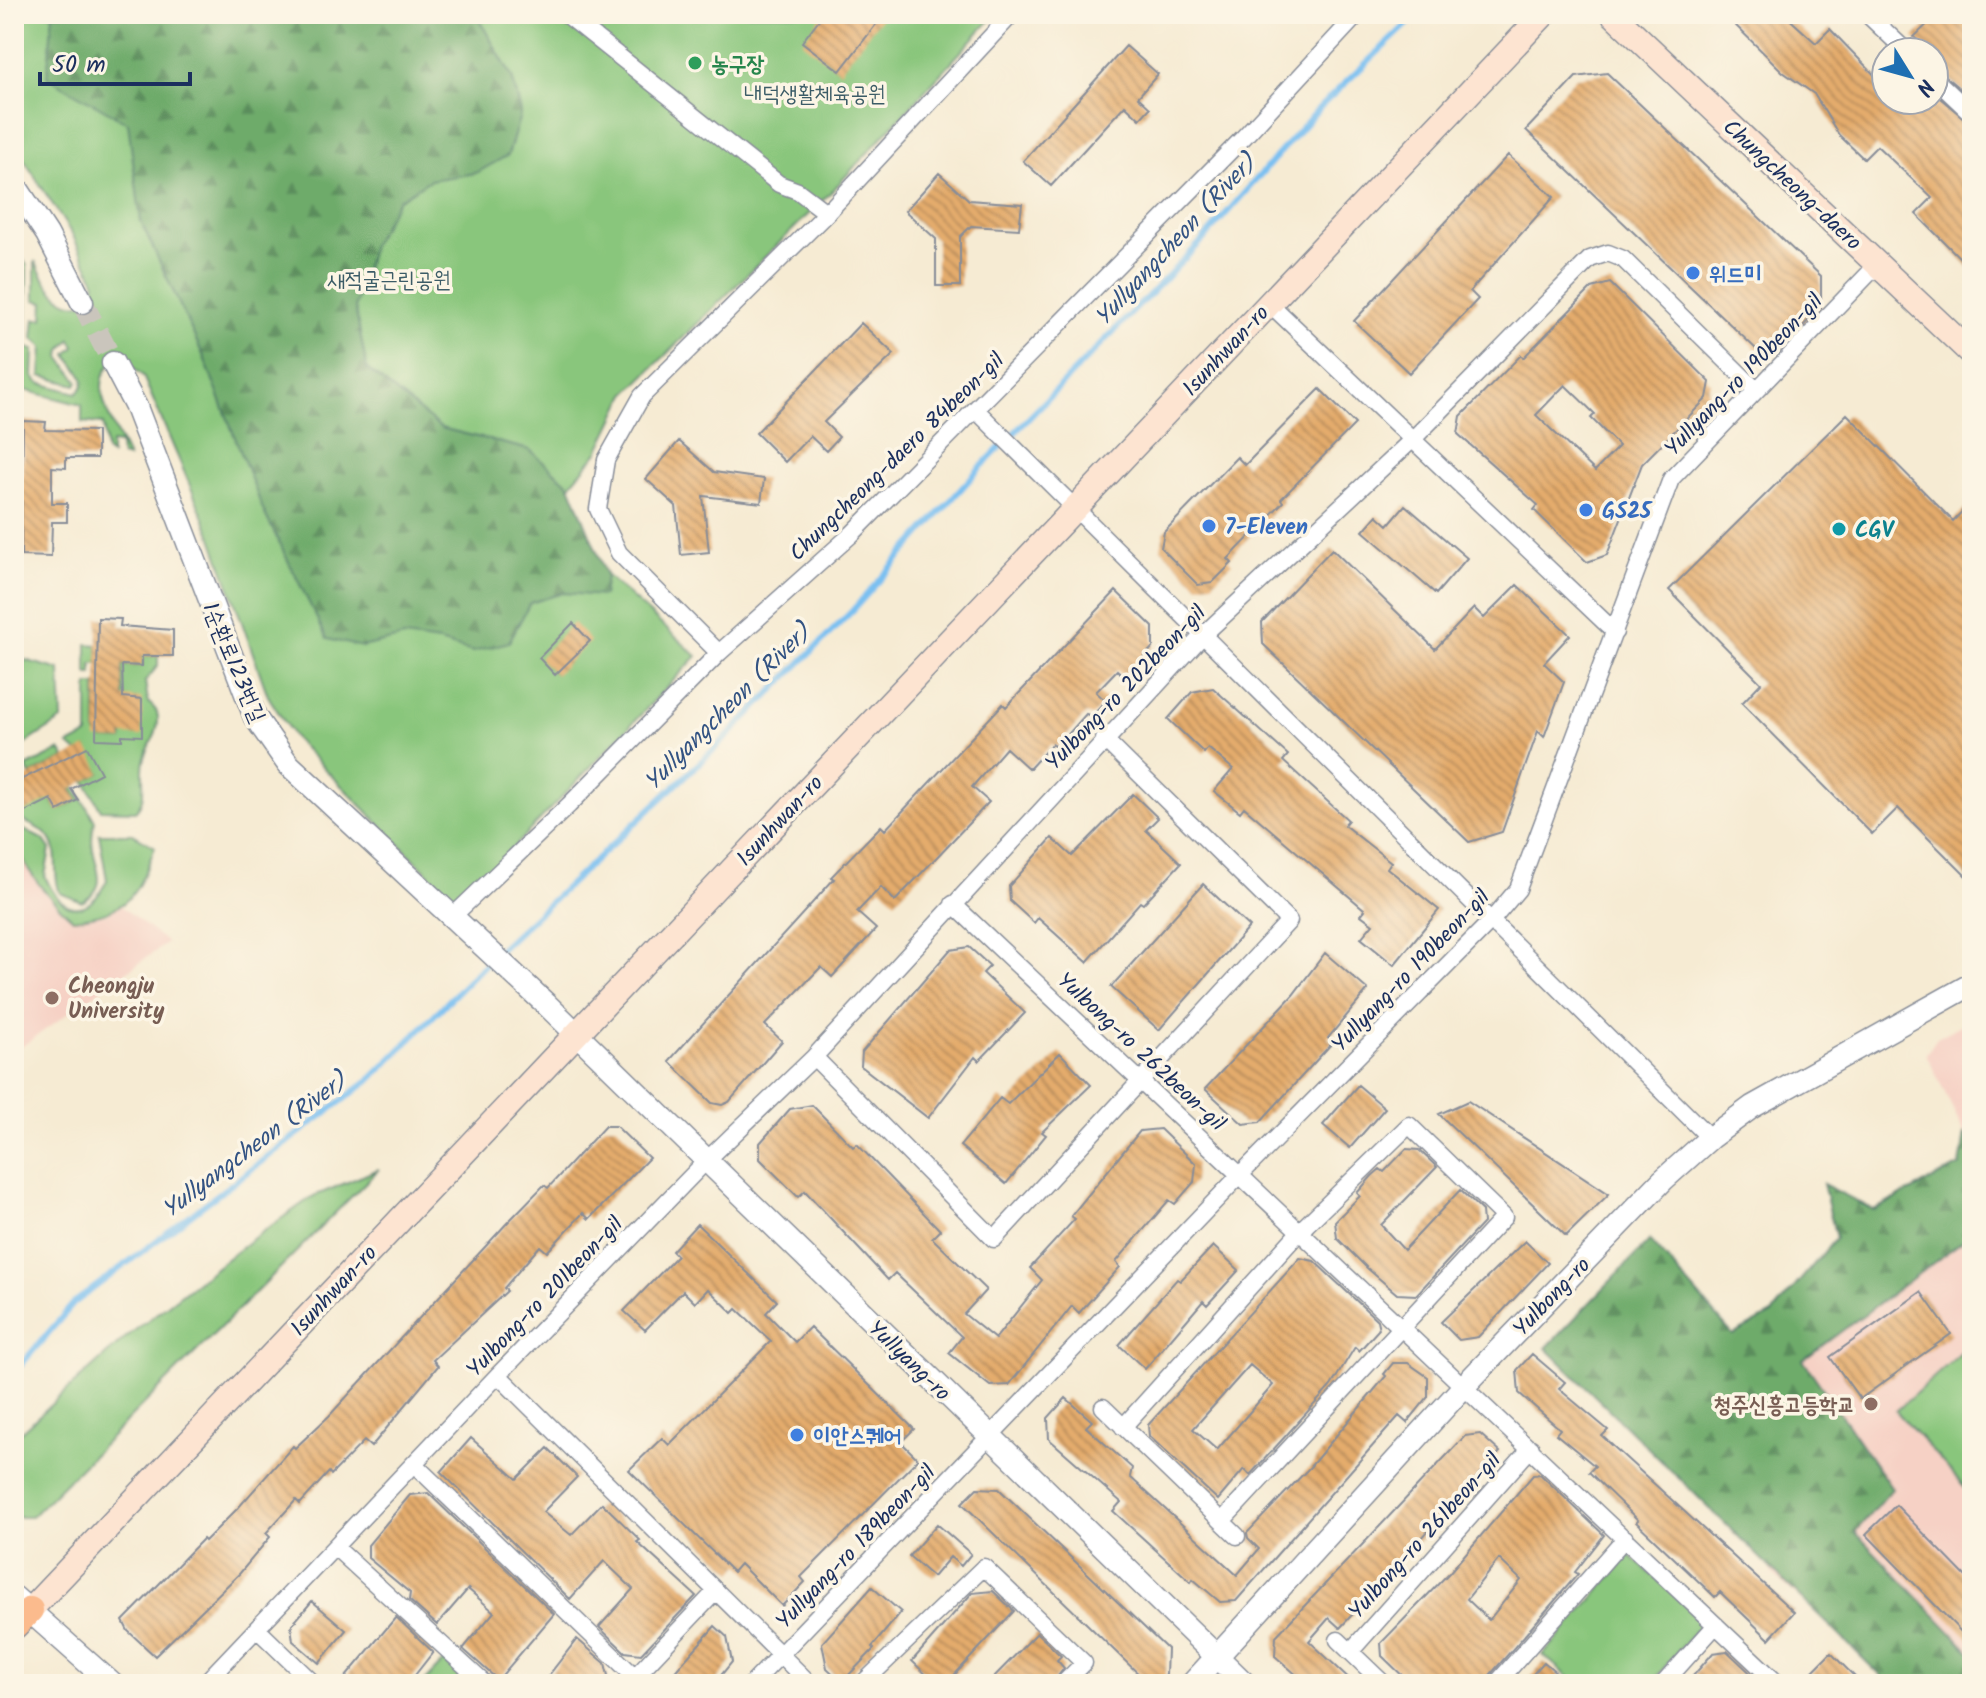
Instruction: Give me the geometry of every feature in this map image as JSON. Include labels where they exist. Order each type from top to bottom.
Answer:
[{"type":"main road","name":"1sunhwan-ro","points":[[19,1611],[575,1035],[1544,14]]},
{"type":"main road","name":"Chungcheong-daero","points":[[1613,14],[1972,354]]},
{"type":"street","points":[[566,14],[779,184],[798,191],[827,213]]},
{"type":"street","points":[[719,653],[619,553],[598,509],[606,460],[642,396],[827,213],[1012,14]]},
{"type":"street","name":"Chungcheong-daero 84beon-gil","points":[[452,917],[569,805],[719,653],[852,534],[1243,138],[1358,14]]},
{"type":"street","points":[[1867,14],[1890,36]]},
{"type":"street","points":[[1950,93],[1972,114]]},
{"type":"street","points":[[14,184],[47,234],[82,302]]},
{"type":"street","name":"Yulbong-ro 202beon-gil","points":[[707,1160],[814,1057],[1202,636],[1413,439],[1590,259],[1608,253],[1623,259],[1756,390]]},
{"type":"street","name":"Yullyang-ro 190beon-gil","points":[[990,1438],[1241,1174],[1491,921],[1518,889],[1671,479],[1878,264]]},
{"type":"street","points":[[1269,303],[1615,632]]},
{"type":"street","name":"1순환로123번길","points":[[113,363],[136,407],[255,717],[288,764],[546,1004]]},
{"type":"street","points":[[976,410],[1710,1138]]},
{"type":"street","points":[[814,1057],[994,1239],[1289,921],[1104,739]]},
{"type":"street","name":"Yulbong-ro 262beon-gil","points":[[953,904],[1465,1385]]},
{"type":"street","name":"Yulbong-ro","points":[[1192,1684],[1465,1385],[1663,1180],[1710,1138],[1752,1107],[1972,984]]},
{"type":"street","name":"Yullyang-ro","points":[[546,1004],[1245,1684]]},
{"type":"street","points":[[1123,1427],[1301,1230],[1409,1125],[1504,1217],[1222,1521]]},
{"type":"street","name":"Yulbong-ro 201beon-gil","points":[[204,1684],[707,1160]]},
{"type":"street","points":[[498,1375],[810,1684]]},
{"type":"street","name":"Yulbong-ro 261beon-gil","points":[[1465,1385],[1778,1684]]},
{"type":"street","points":[[1103,1407],[1237,1536]]},
{"type":"street","name":"Yullyang-ro 189beon-gil","points":[[752,1684],[990,1438]]},
{"type":"street","name":"Yulbong-ro 261beon-gil","points":[[1384,1684],[1344,1646],[1531,1448]]},
{"type":"street","points":[[414,1464],[632,1680],[716,1591]]},
{"type":"street","points":[[1496,1684],[1625,1538]]},
{"type":"street","points":[[335,1547],[485,1684]]},
{"type":"street","points":[[862,1684],[984,1567],[1084,1663],[1063,1684]]},
{"type":"street","points":[[19,1611],[112,1684]]},
{"type":"street","points":[[1663,1684],[1716,1625]]},
{"type":"street","points":[[257,1629],[314,1684]]},
{"type":"shaded area","name":"Cheongju University","points":[[14,838],[46,895],[72,919],[107,914],[121,906],[167,943],[14,1052]]},
{"type":"shaded area","name":"청주신흥고등학교","points":[[1972,1019],[1972,1684],[1899,1684],[1773,1575],[1761,1555],[1733,1335],[1772,1314],[1836,1238],[1823,1184],[1874,1210],[1960,1164],[1965,1134],[1926,1054],[1937,1038]]},
{"type":"green space","name":"새적굴근린공원","points":[[14,14],[996,14],[834,189],[626,394],[598,452],[570,485],[606,575],[697,656],[459,904],[296,740],[268,696],[210,532],[143,376],[127,362],[116,360],[102,381],[106,407],[128,458],[121,456],[120,444],[111,443],[111,455],[106,451],[103,424],[82,422],[82,405],[24,390],[20,384],[21,346],[34,350],[33,376],[39,383],[77,393],[83,383],[81,374],[67,354],[75,347],[71,339],[61,350],[60,357],[78,381],[76,385],[41,376],[43,347],[33,338],[35,319],[43,319],[44,302],[35,300],[35,261],[56,294],[72,303],[91,301],[96,283],[73,236],[14,144]]},
{"type":"green space","points":[[53,14],[476,14],[512,77],[521,112],[508,155],[476,173],[430,180],[398,200],[372,245],[355,307],[367,369],[441,428],[530,450],[570,485],[606,575],[603,596],[563,593],[530,603],[509,642],[473,652],[439,642],[404,637],[362,647],[327,639],[264,512],[203,355],[141,222],[128,123],[47,77]]},
{"type":"green space","points":[[20,255],[27,266],[26,338],[20,338],[19,321],[14,321],[14,314],[20,314],[20,288],[14,287],[14,280],[21,280],[21,267],[14,266],[14,259]]},
{"type":"green space","points":[[87,644],[98,645],[98,664],[92,664],[92,674],[87,674]]},
{"type":"green space","points":[[142,656],[158,656],[158,666],[145,681],[148,702],[158,718],[157,730],[144,761],[142,800],[135,811],[101,810],[85,781],[100,773],[69,745],[88,735],[88,685],[96,685],[96,733],[102,733],[102,739],[122,740],[129,699],[123,697],[122,665],[142,666]]},
{"type":"green space","points":[[14,657],[60,670],[62,720],[17,749]]},
{"type":"green space","points":[[60,750],[65,758],[30,775],[26,767]]},
{"type":"green space","points":[[75,787],[95,821],[92,835],[99,877],[93,894],[82,902],[60,893],[55,849],[48,836],[14,816],[14,799],[51,799],[58,810],[78,800],[71,789]]},
{"type":"green space","points":[[14,825],[44,840],[50,849],[45,876],[51,889],[67,905],[75,907],[92,901],[107,880],[99,834],[133,834],[155,847],[142,878],[128,899],[107,912],[73,919],[43,889],[26,865],[15,838]]},
{"type":"green space","points":[[1965,1134],[1972,1142],[1972,1234],[1803,1360],[1892,1489],[1855,1532],[1972,1654],[1972,1684],[1889,1684],[1546,1348],[1650,1240],[1733,1335],[1772,1314],[1836,1238],[1823,1184],[1874,1210],[1960,1165]]},
{"type":"green space","points":[[379,1169],[31,1517],[14,1517],[14,1438],[125,1338],[251,1240],[312,1197]]},
{"type":"green space","points":[[1972,1343],[1972,1495],[1896,1411]]},
{"type":"green space","points":[[1630,1555],[1703,1621],[1651,1684],[1577,1684],[1543,1655]]},
{"type":"green space","points":[[444,1661],[468,1684],[422,1684]]},
{"type":"building","points":[[823,14],[884,14],[840,71],[802,42]]},
{"type":"building","points":[[1724,14],[1784,14],[1816,43],[1830,29],[1870,70],[1870,116],[1950,116],[1950,106],[1972,125],[1972,270],[1916,214],[1932,198],[1877,146],[1864,159],[1839,135],[1814,94],[1783,72]]},
{"type":"building","points":[[1938,14],[1972,14],[1972,99],[1950,80],[1950,36],[1915,36]]},
{"type":"building","points":[[1126,46],[1158,74],[1138,97],[1150,108],[1140,119],[1125,105],[1051,186],[1023,161]]},
{"type":"building","points":[[1607,73],[1821,276],[1821,307],[1780,350],[1756,349],[1526,130],[1576,77]]},
{"type":"building","points":[[1508,155],[1554,197],[1470,291],[1478,299],[1409,373],[1354,321]]},
{"type":"building","points":[[939,173],[969,200],[1022,204],[1019,229],[971,226],[960,237],[960,286],[936,286],[936,239],[905,211]]},
{"type":"building","points":[[1610,283],[1710,382],[1707,398],[1642,464],[1607,555],[1587,562],[1534,510],[1538,505],[1458,434],[1461,416],[1592,288]],"holes":[[[1565,385],[1595,414],[1591,418],[1619,446],[1595,471],[1536,415]]]},
{"type":"building","points":[[861,323],[894,354],[824,422],[839,437],[826,451],[810,436],[785,462],[756,433]]},
{"type":"building","points":[[1320,389],[1355,424],[1281,499],[1283,502],[1228,559],[1232,563],[1212,583],[1198,585],[1161,548],[1164,532],[1237,457],[1245,465]]},
{"type":"building","points":[[1847,414],[1953,521],[1972,501],[1972,882],[1898,808],[1872,834],[1742,703],[1761,683],[1669,590]]},
{"type":"building","points":[[23,421],[46,422],[45,430],[97,431],[97,458],[66,458],[66,468],[52,467],[52,503],[67,503],[67,522],[52,522],[51,557],[21,556]]},
{"type":"building","points":[[679,441],[714,472],[764,479],[761,503],[703,496],[709,552],[681,555],[676,506],[646,479]]},
{"type":"building","points":[[1405,505],[1467,558],[1436,594],[1363,531],[1377,515],[1388,525]]},
{"type":"building","points":[[1332,549],[1435,649],[1474,608],[1484,618],[1517,585],[1570,635],[1544,663],[1564,682],[1544,737],[1538,731],[1502,832],[1469,842],[1263,644],[1262,622]]},
{"type":"building","points":[[1116,591],[1153,627],[1153,647],[1125,677],[1117,670],[1096,692],[1106,701],[1092,716],[1086,714],[1056,748],[1052,744],[1029,769],[1006,748],[972,787],[989,802],[895,901],[881,887],[857,912],[876,929],[832,977],[821,967],[765,1025],[782,1041],[729,1102],[722,1105],[712,1103],[669,1061],[834,879],[831,877],[881,826],[885,830],[1003,704],[1006,707]]},
{"type":"building","points":[[98,618],[121,619],[120,626],[173,630],[173,656],[142,656],[142,666],[122,665],[123,697],[142,699],[142,736],[122,735],[122,740],[96,739]]},
{"type":"building","points":[[573,623],[590,641],[555,675],[539,658]]},
{"type":"building","points":[[1213,688],[1288,755],[1283,761],[1348,820],[1344,825],[1391,862],[1387,868],[1439,910],[1394,965],[1361,938],[1373,924],[1361,915],[1365,910],[1244,807],[1240,812],[1214,791],[1233,769],[1208,748],[1204,753],[1168,719],[1192,692]]},
{"type":"building","points":[[87,747],[101,773],[71,789],[78,800],[58,811],[51,799],[21,814],[14,799],[14,783]]},
{"type":"building","points":[[1133,794],[1158,818],[1146,830],[1181,863],[1143,904],[1140,902],[1087,962],[1038,918],[1034,923],[1010,901],[1009,886],[1052,838],[1072,856]]},
{"type":"building","points":[[1203,884],[1249,927],[1159,1030],[1111,987]]},
{"type":"building","points":[[969,947],[990,966],[983,973],[1025,1013],[979,1061],[975,1057],[928,1118],[861,1066],[862,1052],[950,950]]},
{"type":"building","points":[[1325,953],[1368,990],[1328,1038],[1333,1042],[1260,1122],[1243,1124],[1205,1089],[1293,995]]},
{"type":"building","points":[[1060,1053],[1091,1085],[1042,1132],[1046,1135],[1006,1184],[960,1146],[1000,1098],[1008,1104]]},
{"type":"building","points":[[1358,1085],[1385,1108],[1350,1148],[1323,1125]]},
{"type":"building","points":[[1468,1101],[1609,1194],[1566,1236],[1439,1114]]},
{"type":"building","points":[[812,1105],[853,1147],[857,1144],[940,1230],[932,1238],[986,1290],[964,1314],[995,1339],[1042,1280],[1030,1268],[1075,1219],[1071,1216],[1140,1131],[1160,1129],[1196,1164],[1194,1182],[1175,1204],[1169,1200],[1116,1262],[1120,1267],[1079,1313],[1072,1306],[1009,1385],[990,1386],[949,1353],[962,1337],[895,1273],[888,1280],[805,1191],[798,1197],[760,1159],[760,1143],[790,1109]]},
{"type":"building","points":[[605,1126],[616,1126],[649,1158],[589,1219],[583,1213],[547,1252],[540,1246],[504,1288],[507,1291],[433,1360],[438,1366],[371,1447],[364,1441],[331,1475],[329,1472],[300,1504],[296,1500],[266,1533],[270,1537],[240,1573],[155,1656],[128,1631],[123,1621],[203,1539],[205,1541],[238,1508],[293,1446],[295,1448],[329,1416],[508,1222],[544,1185],[548,1188]]},
{"type":"building","points":[[1406,1149],[1419,1150],[1437,1167],[1381,1225],[1404,1250],[1460,1190],[1482,1211],[1483,1223],[1416,1295],[1397,1294],[1367,1268],[1337,1238],[1335,1221],[1360,1196],[1357,1193],[1372,1176],[1380,1169],[1384,1172]]},
{"type":"building","points":[[697,1224],[777,1301],[766,1313],[795,1342],[810,1327],[914,1429],[901,1442],[918,1459],[801,1577],[805,1582],[782,1606],[740,1564],[733,1572],[629,1470],[662,1438],[669,1445],[771,1341],[737,1309],[733,1313],[708,1289],[695,1303],[683,1291],[645,1330],[624,1311],[677,1256],[672,1251]]},
{"type":"building","points":[[1525,1241],[1548,1263],[1478,1337],[1459,1340],[1441,1322]]},
{"type":"building","points":[[1213,1246],[1239,1270],[1207,1305],[1203,1301],[1145,1369],[1119,1345],[1177,1279],[1180,1281]]},
{"type":"building","points":[[1300,1258],[1314,1261],[1377,1320],[1379,1329],[1359,1351],[1355,1347],[1331,1386],[1250,1475],[1244,1469],[1218,1500],[1149,1436],[1148,1425]],"holes":[[[1250,1365],[1273,1385],[1217,1450],[1193,1429]]]},
{"type":"building","points":[[1921,1292],[1951,1334],[1860,1399],[1830,1357]]},
{"type":"building","points":[[1532,1354],[1565,1382],[1559,1389],[1608,1430],[1602,1436],[1794,1612],[1769,1639],[1720,1592],[1715,1597],[1636,1522],[1638,1520],[1589,1472],[1595,1466],[1556,1434],[1560,1429],[1519,1393],[1517,1370]]},
{"type":"building","points":[[1393,1363],[1408,1363],[1428,1377],[1428,1397],[1407,1423],[1399,1416],[1236,1601],[1220,1602],[1193,1579],[1191,1582],[1113,1511],[1121,1502],[1049,1439],[1048,1418],[1066,1398],[1092,1421],[1086,1427],[1132,1468],[1130,1477],[1237,1575],[1259,1549],[1247,1533],[1310,1467],[1386,1376],[1384,1374]]},
{"type":"building","points":[[1480,1434],[1500,1452],[1340,1628],[1329,1618],[1309,1641],[1355,1684],[1292,1684],[1299,1677],[1275,1656],[1276,1636],[1465,1436]]},
{"type":"building","points":[[471,1438],[517,1479],[548,1448],[577,1477],[543,1512],[571,1535],[602,1503],[640,1540],[637,1542],[696,1596],[641,1654],[625,1652],[599,1627],[633,1589],[604,1561],[570,1599],[441,1472]]},
{"type":"building","points":[[1540,1474],[1604,1535],[1575,1572],[1578,1574],[1484,1682],[1478,1678],[1473,1684],[1411,1684],[1382,1656],[1381,1643],[1449,1573],[1533,1475]],"holes":[[[1499,1559],[1521,1580],[1489,1620],[1467,1599]]]},
{"type":"building","points":[[977,1488],[999,1489],[1167,1649],[1166,1675],[1158,1684],[1149,1684],[962,1503]]},
{"type":"building","points":[[428,1493],[554,1614],[498,1680],[463,1649],[494,1612],[468,1589],[437,1625],[409,1600],[410,1593],[368,1558],[368,1545],[410,1495]]},
{"type":"building","points":[[1896,1505],[1972,1583],[1972,1643],[1866,1534]]},
{"type":"building","points":[[937,1524],[971,1554],[961,1566],[950,1557],[933,1577],[909,1556]]},
{"type":"building","points":[[872,1587],[901,1612],[872,1647],[874,1649],[842,1682],[827,1668],[822,1643]]},
{"type":"building","points":[[993,1591],[1014,1611],[946,1684],[936,1684],[912,1661],[972,1593]]},
{"type":"building","points":[[312,1601],[346,1630],[319,1663],[293,1641],[291,1626]]},
{"type":"building","points":[[396,1617],[433,1652],[408,1684],[340,1684]]},
{"type":"building","points":[[715,1626],[727,1637],[732,1662],[714,1684],[664,1684]]},
{"type":"building","points":[[1037,1633],[1061,1656],[1057,1660],[1064,1668],[1052,1684],[987,1684]]},
{"type":"building","points":[[577,1639],[605,1663],[610,1684],[542,1684]]},
{"type":"building","points":[[1727,1651],[1762,1684],[1686,1684],[1713,1653]]},
{"type":"building","points":[[1831,1653],[1862,1684],[1800,1684]]},
{"type":"building","points":[[1544,1662],[1570,1684],[1524,1684]]},
{"type":"waterway","name":"Yullyangcheon (River)","points":[[497,952],[724,740],[852,611],[978,470],[1202,241],[1320,107],[1418,14]]},
{"type":"waterway","name":"Yullyangcheon (River)","points":[[14,1373],[74,1303],[372,1078],[489,960]]},
{"type":"tunnel","points":[[82,302],[113,363]]},
{"type":"place","name":"농구장","points":[[695,63]]},
{"type":"place","name":"위드미","points":[[1693,273]]},
{"type":"place","name":"GS25","points":[[1586,510]]},
{"type":"place","name":"7-Eleven","points":[[1209,526]]},
{"type":"place","name":"CGV","points":[[1839,529]]},
{"type":"place","name":"Cheongju University","points":[[52,998]]},
{"type":"place","name":"청주신흥고등학교","points":[[1871,1404]]},
{"type":"place","name":"이안스퀘어","points":[[797,1435]]},
{"type":"park label","name":"내덕생활체육공원","points":[[815,93]]}]
